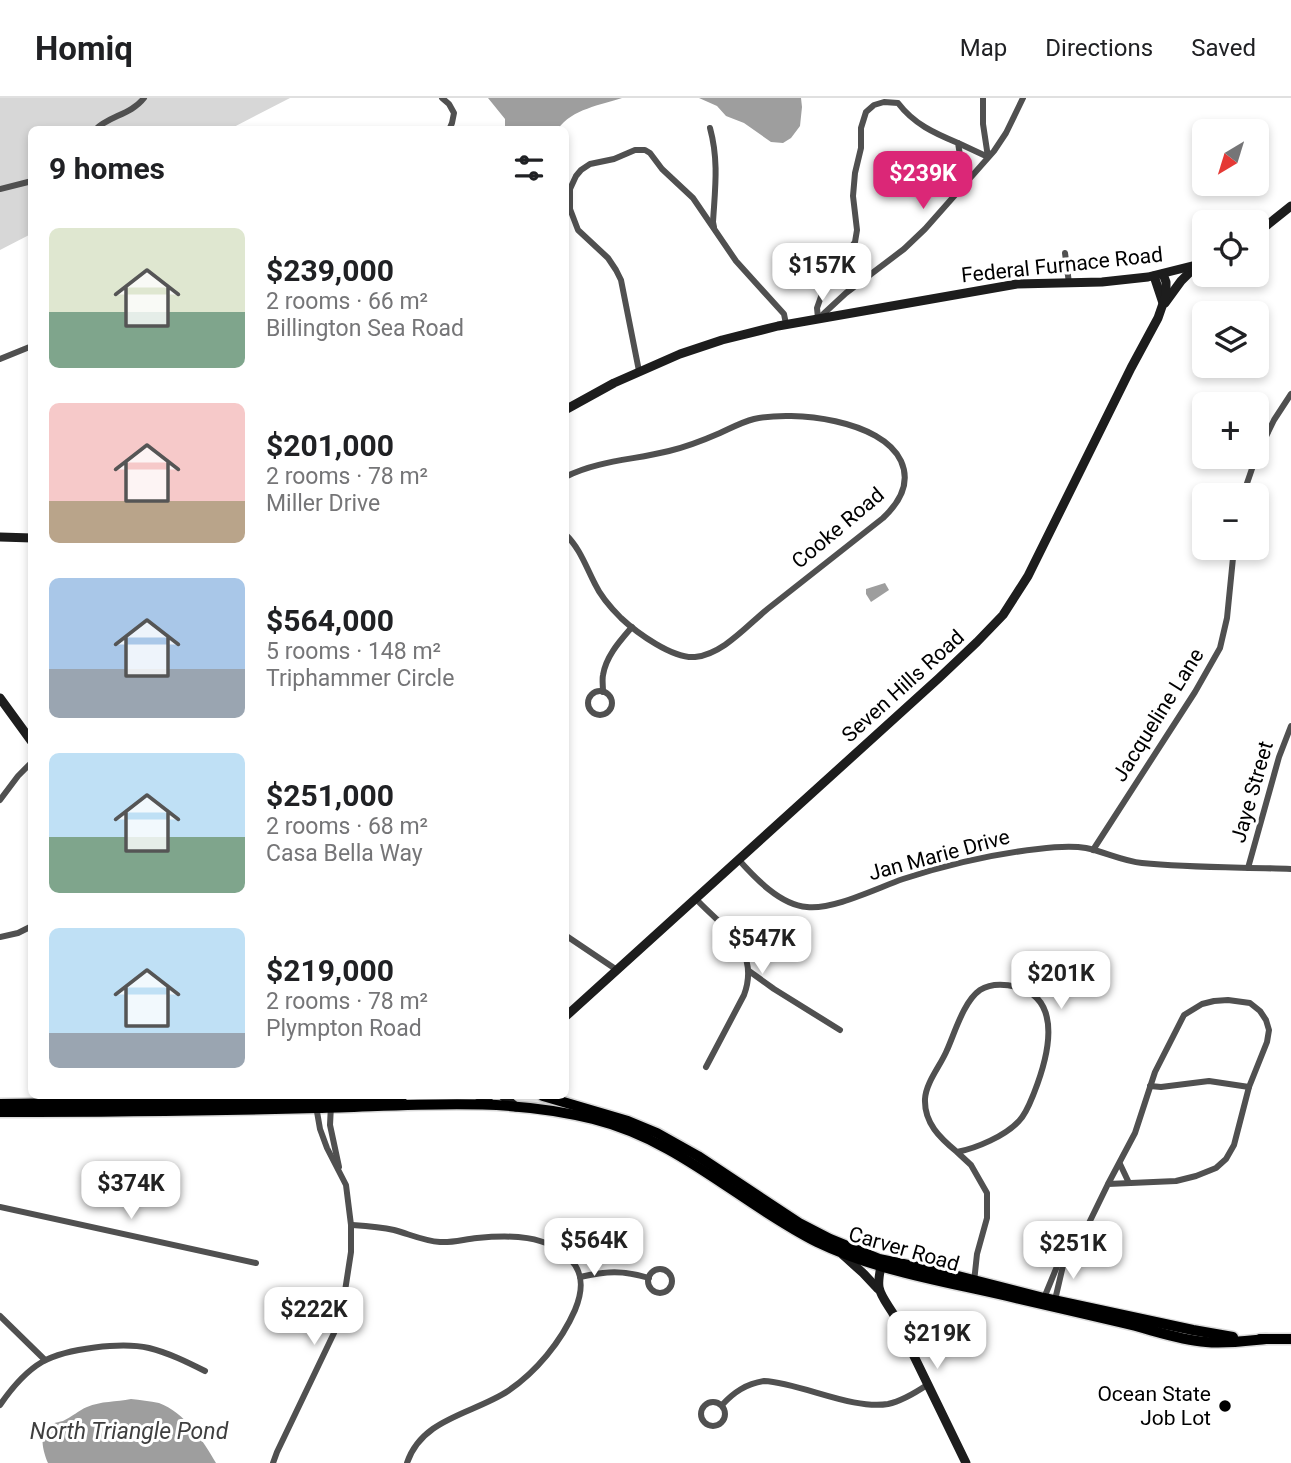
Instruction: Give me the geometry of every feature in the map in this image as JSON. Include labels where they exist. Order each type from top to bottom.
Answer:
[{"type":"highway","points":[[0,1104],[332,1104],[376,1099]]},
{"type":"highway","name":"Carver Road","points":[[553,1099],[628,1121],[657,1133],[698,1156],[799,1223],[882,1263]]},
{"type":"highway","points":[[0,1112],[316,1104]]},
{"type":"highway","name":"Carver Road","points":[[332,1104],[477,1104],[559,1112],[594,1119],[642,1136],[691,1161],[803,1234],[838,1251],[1198,1341],[1266,1339]]},
{"type":"highway","name":"Carver Road","points":[[974,1284],[1200,1331],[1235,1337],[1291,1339]]},
{"type":"street","points":[[98,126],[139,105],[144,98]]},
{"type":"street","points":[[442,98],[454,113],[451,126]]},
{"type":"street","points":[[983,98],[983,124],[988,157]]},
{"type":"street","points":[[818,318],[925,229],[965,185],[1006,133],[1023,98]]},
{"type":"street","points":[[818,318],[817,307],[832,271],[855,242],[857,230],[853,196],[856,164],[861,148],[861,128],[866,112],[874,104],[898,103],[918,124],[988,157]]},
{"type":"street","points":[[710,128],[717,168],[713,212],[715,228]]},
{"type":"street","points":[[958,143],[965,185]]},
{"type":"street","points":[[639,372],[621,280],[608,258],[578,230],[570,209],[572,182],[581,170],[590,164],[635,150],[650,153],[662,169],[693,198],[736,261],[784,314],[786,324]]},
{"type":"street","points":[[0,189],[28,182]]},
{"type":"street","points":[[1269,224],[1291,206]]},
{"type":"street","points":[[1065,253],[1069,283]]},
{"type":"street","name":"Federal Furnace Road","points":[[569,408],[680,354],[786,324],[1017,284],[1125,280],[1192,266]]},
{"type":"street","name":"Seven Hills Road","points":[[569,1013],[939,678],[1003,615],[1028,576],[1163,304],[1192,272]]},
{"type":"street","points":[[1159,275],[1163,304]]},
{"type":"street","points":[[0,359],[28,348]]},
{"type":"street","points":[[1269,430],[1291,394]]},
{"type":"street","name":"Cooke Road","points":[[569,475],[604,462],[671,450],[744,422],[776,416],[824,419],[864,429],[889,445],[902,463],[905,477],[903,491],[891,511],[726,644],[700,656],[683,656],[670,652],[632,627],[614,611],[600,593],[579,551],[569,539]]},
{"type":"street","points":[[0,537],[28,538]]},
{"type":"street","name":"Jacqueline Lane","points":[[1093,850],[1195,692],[1220,648],[1227,618],[1233,560]]},
{"type":"street","points":[[603,692],[603,674],[607,660],[632,627]]},
{"type":"street","points":[[0,698],[28,736]]},
{"type":"street","name":"Jaye Street","points":[[1248,868],[1279,757],[1291,726]]},
{"type":"street","points":[[0,800],[28,766]]},
{"type":"street","name":"Jan Marie Drive","points":[[738,859],[772,892],[795,904],[816,907],[834,904],[928,871],[1039,848],[1074,847],[1140,863],[1291,869]]},
{"type":"street","points":[[695,898],[738,941],[748,961],[749,971],[744,995],[706,1067]]},
{"type":"street","points":[[0,937],[28,928]]},
{"type":"street","points":[[569,938],[617,970]]},
{"type":"street","points":[[749,971],[840,1030]]},
{"type":"street","points":[[957,1152],[972,1149],[1008,1130],[1027,1110],[1041,1072],[1049,1029],[1048,1017],[1043,1007],[1027,990],[996,984],[976,992],[963,1012],[925,1099],[931,1126],[946,1143],[971,1165],[987,1194],[987,1218],[977,1254],[974,1284]]},
{"type":"street","points":[[1050,1299],[1065,1255],[1088,1225],[1108,1184],[1135,1133],[1150,1086],[1184,1015],[1214,1000],[1250,1003],[1266,1020],[1269,1030],[1249,1087],[1234,1145],[1226,1159],[1216,1168],[1196,1177],[1176,1181],[1108,1184]]},
{"type":"street","points":[[1150,1086],[1209,1081],[1249,1087]]},
{"type":"street","points":[[477,1104],[485,1099]]},
{"type":"street","points":[[507,1099],[516,1107]]},
{"type":"street","points":[[273,1463],[338,1324],[349,1267],[351,1225],[346,1185],[327,1148],[320,1129],[316,1104]]},
{"type":"street","points":[[332,1104],[330,1125],[341,1175]]},
{"type":"street","points":[[1120,1164],[1129,1183]]},
{"type":"street","points":[[0,1207],[256,1263]]},
{"type":"street","points":[[351,1225],[392,1230],[420,1239],[444,1242],[501,1237],[534,1239],[565,1254],[576,1267],[580,1277],[581,1292],[570,1320],[556,1343],[532,1370],[518,1384],[497,1398],[433,1428],[414,1448],[407,1463]]},
{"type":"street","points":[[838,1251],[875,1285],[894,1315],[966,1463]]},
{"type":"street","points":[[881,1294],[877,1283],[882,1263]]},
{"type":"street","points":[[580,1277],[602,1272],[622,1272],[649,1278]]},
{"type":"street","points":[[0,1316],[45,1360]]},
{"type":"street","points":[[0,1405],[35,1366],[45,1360],[92,1348],[126,1345],[161,1352],[205,1371]]},
{"type":"street","points":[[722,1405],[739,1389],[764,1381],[854,1402],[880,1405],[903,1399],[927,1385]]},
{"type":"shaded area","points":[[0,98],[290,98],[236,126],[28,126],[28,236],[0,250]]},
{"type":"water","points":[[488,98],[622,98],[579,112],[561,126],[505,126],[505,119]]},
{"type":"water","points":[[699,98],[801,98],[800,126],[791,138],[783,143],[771,142],[744,123],[726,116],[717,106]]},
{"type":"water","points":[[885,583],[889,590],[871,602],[866,589]]},
{"type":"water","name":"North Triangle Pond","points":[[131,1399],[159,1403],[177,1413],[199,1436],[216,1463],[48,1463],[44,1453],[43,1436],[48,1427],[92,1405]]},
{"type":"place","name":"Ocean State Job Lot","points":[[1225,1406]]}]
